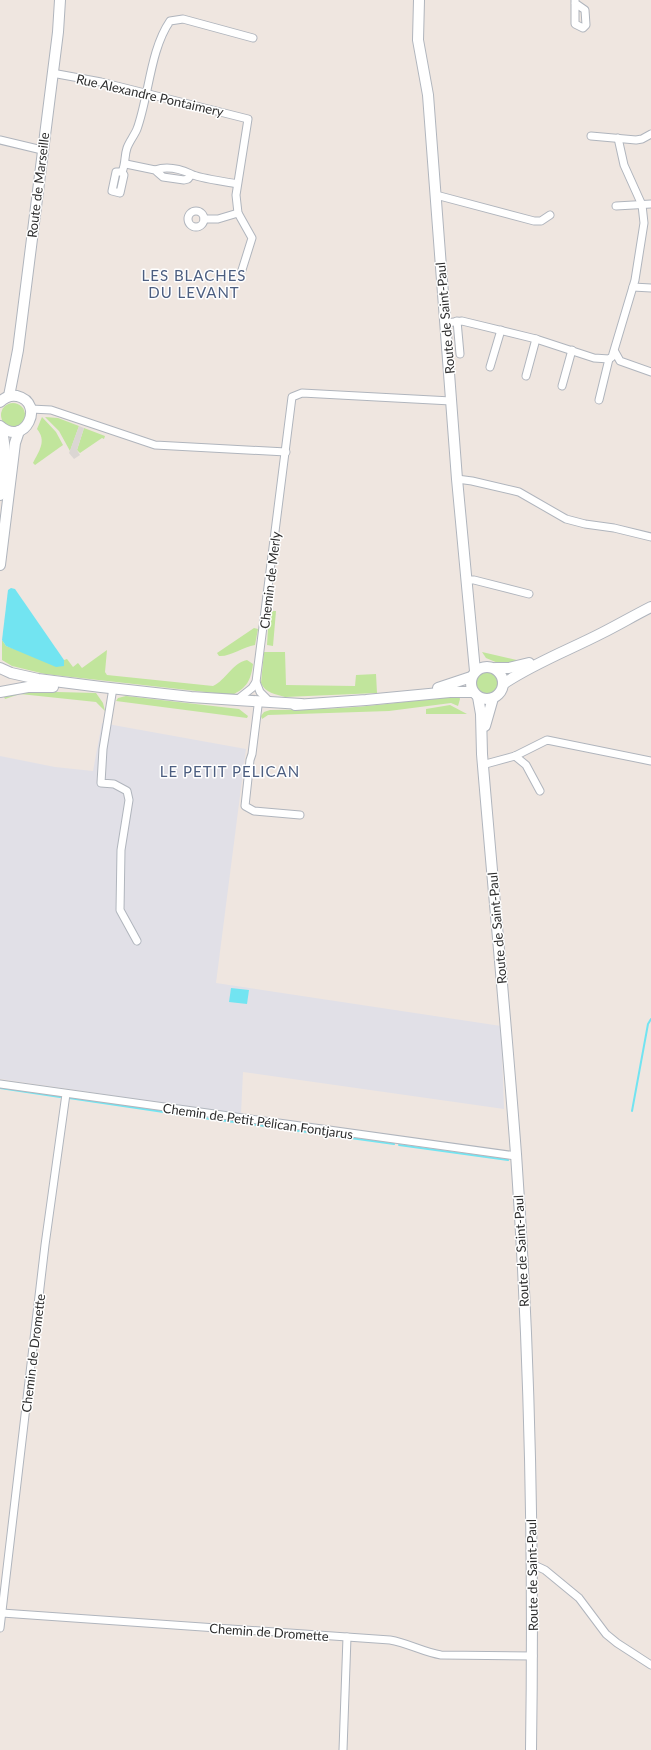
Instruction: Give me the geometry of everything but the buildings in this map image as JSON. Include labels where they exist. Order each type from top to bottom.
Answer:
[{"type":"street","name":"Route de Marseille","points":[[15,370],[58,32],[60,0]]},
{"type":"street","name":"Route de Saint-Paul","points":[[419,0],[418,40],[428,95],[457,479],[472,636],[473,674]]},
{"type":"street","points":[[122,172],[126,164],[127,148],[136,130],[147,94],[158,48],[170,21],[183,19],[254,38]]},
{"type":"street","name":"Rue Alexandre Pontaimery","points":[[52,73],[101,82],[248,119],[236,184]]},
{"type":"street","points":[[591,136],[642,139],[651,134]]},
{"type":"street","points":[[599,400],[609,359],[614,352],[633,287],[644,223],[642,205],[624,165],[618,138]]},
{"type":"street","points":[[0,140],[42,150]]},
{"type":"street","points":[[126,164],[155,170],[164,167],[184,170],[191,174],[236,184],[238,213],[252,238],[242,270]]},
{"type":"street","points":[[436,194],[534,221],[541,221],[550,215]]},
{"type":"street","points":[[616,206],[651,204]]},
{"type":"street","points":[[204,219],[218,219],[238,213]]},
{"type":"street","points":[[633,287],[651,288]]},
{"type":"street","points":[[446,322],[458,321],[501,330],[536,339],[594,358],[609,359]]},
{"type":"street","points":[[458,321],[460,354]]},
{"type":"street","points":[[490,367],[501,330]]},
{"type":"street","points":[[526,376],[536,339]]},
{"type":"street","points":[[562,386],[572,350]]},
{"type":"street","points":[[614,352],[620,361],[651,372]]},
{"type":"street","points":[[15,370],[20,397]]},
{"type":"street","points":[[0,426],[10,432],[19,431],[29,423],[31,409],[25,400],[20,397],[4,399],[15,370]]},
{"type":"street","name":"Chemin de Merly","points":[[256,682],[292,397],[295,394],[302,393],[452,401]]},
{"type":"street","points":[[31,409],[51,410],[155,445],[286,452]]},
{"type":"street","points":[[0,426],[5,438],[6,447],[0,495]]},
{"type":"street","points":[[0,565],[15,443],[19,431]]},
{"type":"street","points":[[457,479],[519,492],[566,518],[585,524],[614,528],[651,537]]},
{"type":"street","points":[[467,580],[529,594]]},
{"type":"street","points":[[503,684],[518,674],[556,654],[602,633],[651,607]]},
{"type":"street","name":"Route de Saint-Paul","points":[[472,636],[479,655],[492,667]]},
{"type":"street","points":[[419,694],[473,674],[481,667],[520,666],[556,654]]},
{"type":"street","points":[[473,674],[470,685],[476,694],[485,699],[493,698],[499,694],[503,684],[501,674],[492,667]]},
{"type":"street","points":[[0,668],[11,673],[38,679],[101,687],[192,697],[301,704]]},
{"type":"street","points":[[238,699],[252,688],[256,682]]},
{"type":"street","points":[[256,682],[260,692],[269,701]]},
{"type":"street","points":[[0,692],[28,687],[101,687]]},
{"type":"street","points":[[113,688],[101,783],[114,784],[127,791],[130,800],[121,850],[120,910],[138,941]]},
{"type":"street","points":[[192,697],[225,704],[277,707],[419,694],[476,694]]},
{"type":"street","name":"Route de Saint-Paul","points":[[476,694],[481,714],[482,759],[516,1156],[528,1406],[532,1564],[533,1656],[531,1750]]},
{"type":"street","name":"Route de Saint-Paul","points":[[482,759],[484,730],[493,698]]},
{"type":"street","points":[[258,706],[245,806],[254,811],[300,815]]},
{"type":"street","points":[[482,759],[515,756],[547,740],[651,761]]},
{"type":"street","points":[[515,756],[526,765],[540,791]]},
{"type":"street","name":"Chemin de Petit Pélican Fontjarus","points":[[0,1084],[516,1156]]},
{"type":"street","name":"Chemin de Dromette","points":[[0,1628],[45,1245],[66,1094]]},
{"type":"street","points":[[532,1564],[545,1570],[579,1598],[611,1638],[628,1652],[651,1665]]},
{"type":"street","name":"Chemin de Dromette","points":[[2,1613],[401,1642],[429,1653],[441,1655],[533,1656]]},
{"type":"street","points":[[343,1750],[347,1637]]},
{"type":"shaded area","points":[[79,426],[84,428],[77,450],[80,455],[74,459],[69,453]]},
{"type":"shaded area","points":[[102,723],[246,749],[216,983],[501,1026],[504,1109],[243,1072],[241,1114],[0,1079],[0,756],[55,767],[93,771]]},
{"type":"green space","points":[[13,403],[22,406],[25,415],[22,424],[13,427],[4,424],[1,415],[4,406]]},
{"type":"green space","points":[[42,417],[56,432],[63,445],[35,465],[33,463],[40,450],[42,442],[40,433],[37,429]]},
{"type":"green space","points":[[45,417],[58,418],[79,426],[70,451],[59,431]]},
{"type":"green space","points":[[84,428],[105,436],[104,439],[102,438],[80,453],[77,450]]},
{"type":"green space","points":[[269,611],[276,611],[273,646],[267,645]]},
{"type":"green space","points":[[254,628],[258,629],[255,645],[228,655],[219,656],[217,653]]},
{"type":"green space","points":[[2,640],[6,646],[63,666],[64,660],[67,659],[73,667],[78,663],[82,668],[107,650],[105,672],[107,675],[213,686],[222,680],[237,664],[247,660],[253,664],[251,675],[245,686],[232,695],[45,674],[12,666],[2,660]]},
{"type":"green space","points":[[264,652],[285,652],[286,685],[355,686],[356,675],[376,674],[377,693],[285,697],[275,694],[265,689],[261,683]]},
{"type":"green space","points":[[482,652],[521,661],[505,666],[486,658]]},
{"type":"green space","points":[[487,672],[491,673],[497,679],[497,687],[491,693],[487,694],[483,693],[477,687],[476,683],[477,679],[483,673]]},
{"type":"green space","points":[[19,691],[96,693],[103,703],[105,711],[96,702],[20,694],[5,699],[4,697]]},
{"type":"green space","points":[[448,695],[459,695],[460,699],[458,706],[451,703],[389,711],[268,715],[262,719],[261,716],[264,712],[270,710],[359,707]]},
{"type":"green space","points":[[126,696],[239,709],[248,716],[247,718],[116,701],[118,698]]},
{"type":"green space","points":[[450,705],[467,714],[426,714],[426,709]]},
{"type":"water","points":[[11,588],[15,589],[64,660],[64,666],[56,667],[6,646],[2,640],[8,590]]},
{"type":"water","points":[[231,988],[249,990],[247,1004],[229,1002]]},
{"type":"waterway","points":[[632,1111],[648,1024],[651,1019]]},
{"type":"waterway","points":[[0,1088],[60,1097]]},
{"type":"waterway","points":[[69,1098],[211,1119]]},
{"type":"waterway","points":[[219,1120],[265,1126]]},
{"type":"waterway","points":[[271,1127],[394,1144]]},
{"type":"waterway","points":[[399,1145],[508,1160]]},
{"type":"district","name":"LES BLACHES DU LEVANT","points":[[194,284]]},
{"type":"district","name":"LE PETIT PELICAN","points":[[230,772]]}]
